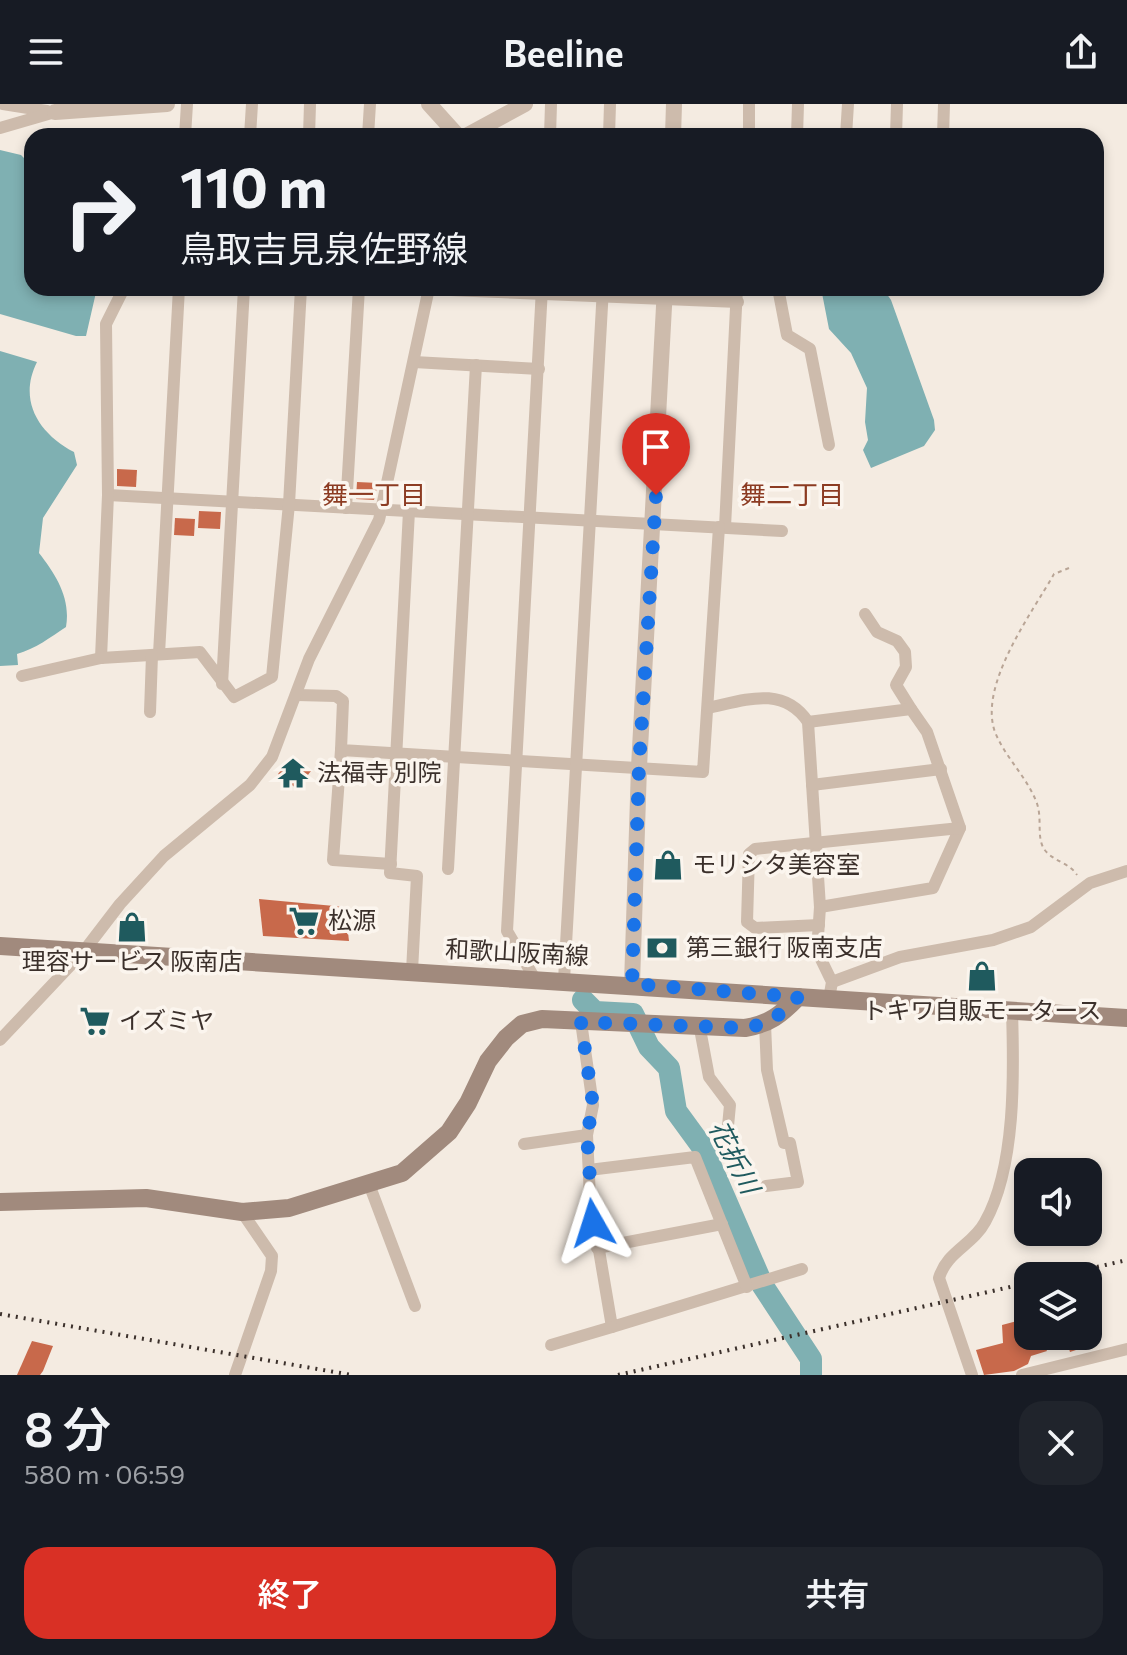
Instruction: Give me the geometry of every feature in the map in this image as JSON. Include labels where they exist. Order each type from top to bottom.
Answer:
[{"type":"main road","name":"和歌山阪南線","points":[[0,946],[798,997],[831,990],[1012,1011],[1127,1018]]},
{"type":"main road","points":[[0,1202],[146,1198],[242,1212],[289,1208],[402,1173],[449,1132],[468,1103],[488,1061],[522,1024],[542,1019],[700,1029],[765,1024],[782,1015],[798,997]]},
{"type":"street","points":[[3,104],[55,112]]},
{"type":"street","points":[[0,128],[82,107],[165,104]]},
{"type":"street","points":[[186,128],[187,104]]},
{"type":"street","points":[[250,128],[252,104]]},
{"type":"street","points":[[309,128],[310,104]]},
{"type":"street","points":[[368,128],[370,104]]},
{"type":"street","points":[[429,104],[451,128]]},
{"type":"street","points":[[495,128],[525,104]]},
{"type":"street","points":[[550,128],[551,104]]},
{"type":"street","points":[[609,128],[610,104]]},
{"type":"street","points":[[673,128],[674,104]]},
{"type":"street","points":[[749,104],[749,128]]},
{"type":"street","points":[[797,128],[798,104]]},
{"type":"street","points":[[846,128],[848,104]]},
{"type":"street","points":[[896,128],[897,104]]},
{"type":"street","points":[[943,128],[944,104]]},
{"type":"street","points":[[101,658],[108,495],[106,324],[120,296]]},
{"type":"street","points":[[150,712],[169,498],[179,296]]},
{"type":"street","points":[[222,684],[243,296]]},
{"type":"street","points":[[22,676],[101,658],[200,652],[234,697],[272,677],[289,504],[301,296]]},
{"type":"street","points":[[346,508],[359,296]]},
{"type":"street","points":[[0,1040],[84,951],[120,904],[164,856],[250,785],[280,742],[309,659],[383,509],[427,296]]},
{"type":"street","points":[[535,979],[507,931],[519,760],[542,296]]},
{"type":"street","points":[[564,980],[602,296]]},
{"type":"street","points":[[632,984],[639,767],[665,296]]},
{"type":"street","points":[[689,296],[738,302]]},
{"type":"street","points":[[341,750],[703,772],[738,296]]},
{"type":"street","points":[[780,296],[787,335],[810,349],[829,445]]},
{"type":"street","points":[[414,362],[539,369]]},
{"type":"street","points":[[448,869],[476,365]]},
{"type":"street","points":[[108,495],[782,531]]},
{"type":"street","points":[[409,511],[390,873],[417,876],[412,971]]},
{"type":"street","points":[[820,907],[933,888],[960,828],[927,732],[896,685],[906,667],[905,652],[897,641],[877,632],[865,614]]},
{"type":"street","points":[[297,695],[336,696],[343,701],[333,860],[391,864]]},
{"type":"street","points":[[708,708],[768,696],[801,712],[808,722],[820,907],[817,951],[831,990],[900,957],[993,940],[1031,927],[1082,889],[1127,871]]},
{"type":"street","points":[[808,722],[911,709]]},
{"type":"street","points":[[812,785],[941,769]]},
{"type":"street","points":[[819,925],[755,928],[747,922],[749,854],[755,849],[960,828]]},
{"type":"street","points":[[972,1375],[939,1278],[951,1254],[984,1225],[996,1196],[1015,1096],[1012,1011]]},
{"type":"street","points":[[581,1022],[593,1105],[587,1135],[589,1170],[597,1248],[612,1327]]},
{"type":"street","points":[[765,1024],[771,1094],[784,1143],[790,1143],[798,1182],[766,1186]]},
{"type":"street","points":[[700,1029],[709,1077],[730,1105],[728,1126]]},
{"type":"street","points":[[524,1144],[587,1135]]},
{"type":"street","points":[[589,1170],[695,1157],[747,1287]]},
{"type":"street","points":[[369,1184],[415,1306]]},
{"type":"street","points":[[240,1374],[271,1271],[272,1256],[242,1212]]},
{"type":"street","points":[[597,1248],[722,1224]]},
{"type":"street","points":[[551,1345],[802,1269]]},
{"type":"street","points":[[1022,1375],[1127,1349]]},
{"type":"path","points":[[1069,568],[1054,574],[1006,658],[993,710],[994,730],[1038,804],[1042,824],[1040,840],[1046,852],[1075,870],[1082,889]]},
{"type":"water","points":[[0,150],[24,158],[24,296],[95,296],[86,336],[76,336],[0,314]]},
{"type":"water","points":[[823,296],[888,296],[934,420],[935,430],[924,446],[871,468],[863,450],[868,440],[865,422],[867,388],[851,353],[829,329]]},
{"type":"water","points":[[0,351],[37,362],[30,389],[35,414],[50,435],[74,452],[77,465],[43,518],[39,553],[56,578],[64,597],[66,627],[17,654],[18,665],[0,666]]},
{"type":"building","points":[[117,469],[137,470],[136,487],[117,486]]},
{"type":"building","points":[[357,482],[378,483],[374,500],[356,499]]},
{"type":"building","points":[[199,511],[221,512],[220,529],[198,528]]},
{"type":"building","points":[[175,518],[195,519],[194,536],[174,535]]},
{"type":"building","points":[[292,757],[311,771],[297,789],[278,774]]},
{"type":"building","name":"松源","points":[[259,899],[345,907],[349,941],[263,936]]},
{"type":"building","points":[[1014,1322],[1014,1350],[1047,1351],[1031,1356],[1028,1364],[1014,1371],[984,1375],[976,1350],[1003,1343],[1002,1325]]},
{"type":"building","points":[[32,1341],[53,1346],[43,1371],[40,1375],[17,1375]]},
{"type":"waterway","name":"花折川","points":[[583,1000],[595,1012],[633,1014],[649,1047],[669,1068],[676,1111],[703,1148],[763,1286],[811,1359],[811,1375]]},
{"type":"railway","points":[[1102,1266],[1127,1260]]},
{"type":"railway","points":[[618,1375],[1014,1286]]},
{"type":"railway","points":[[0,1314],[352,1375]]},
{"type":"place","name":"法福寺 別院","points":[[293,773]]},
{"type":"place","name":"モリシタ美容室","points":[[668,865]]},
{"type":"place","name":"松源","points":[[304,921]]},
{"type":"place","name":"理容サービス 阪南店","points":[[132,927]]},
{"type":"place","name":"第三銀行 阪南支店","points":[[662,948]]},
{"type":"place","name":"トキワ自販モータース","points":[[982,976]]},
{"type":"place","name":"イズミヤ","points":[[95,1021]]},
{"type":"district","name":"舞一丁目","points":[[374,495]]},
{"type":"district","name":"舞二丁目","points":[[792,495]]},
{"type":"route","points":[[593,1223],[587,1135],[593,1105],[581,1022],[745,1028],[765,1024],[782,1015],[798,997],[632,984],[639,767],[656,495]]}]
